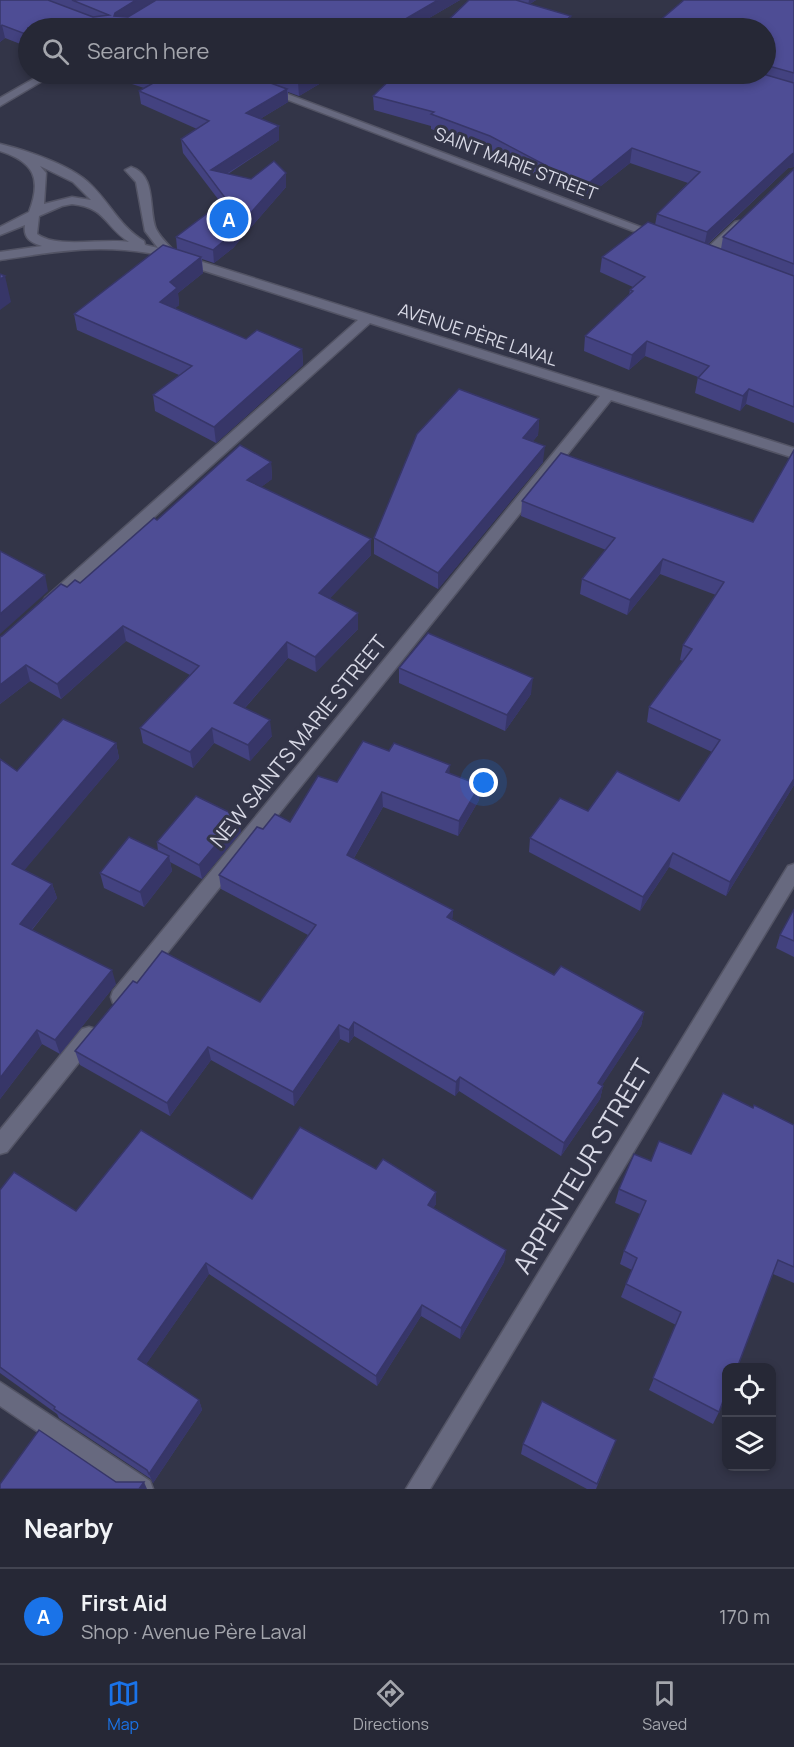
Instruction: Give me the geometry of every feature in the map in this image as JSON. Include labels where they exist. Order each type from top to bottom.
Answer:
[{"type":"street","points":[[0,103],[32,84]]},
{"type":"street","name":"SAINT MARIE STREET","points":[[252,84],[674,242]]},
{"type":"street","points":[[0,147],[25,155],[83,183],[109,220],[129,239],[151,250]]},
{"type":"street","points":[[25,155],[40,173],[40,200],[28,227],[30,233],[43,243],[65,246]]},
{"type":"street","points":[[131,170],[141,176],[150,230],[173,257]]},
{"type":"street","points":[[0,231],[33,215],[41,208],[67,201],[93,203],[102,208]]},
{"type":"street","points":[[708,254],[751,213]]},
{"type":"street","points":[[80,244],[101,234],[109,220]]},
{"type":"street","points":[[0,256],[80,244],[123,245],[151,250]]},
{"type":"street","name":"AVENUE PÈRE LAVAL","points":[[151,250],[794,453]]},
{"type":"street","points":[[44,607],[368,318]]},
{"type":"street","name":"NEW SAINTS MARIE STREET","points":[[113,1006],[609,394]]},
{"type":"street","name":"ARPENTEUR STREET","points":[[417,1489],[794,871]]},
{"type":"street","points":[[0,1145],[98,1024]]},
{"type":"street","points":[[0,1393],[142,1489]]},
{"type":"building","points":[[0,0],[48,0],[93,17],[109,15],[72,0],[136,0],[115,13],[114,16],[128,17],[156,0],[438,0],[407,18],[18,18],[18,31],[2,25],[0,27]]},
{"type":"building","points":[[469,0],[516,0],[571,16],[569,18],[450,18]]},
{"type":"building","points":[[684,0],[794,0],[794,73],[776,68],[776,18],[663,18]]},
{"type":"building","points":[[776,78],[794,83],[794,153],[707,232],[657,214],[700,172],[632,148],[585,186],[490,136],[431,114],[434,112],[373,96],[386,84],[776,84]]},
{"type":"building","points":[[152,84],[273,84],[287,89],[246,113],[279,126],[211,170],[251,179],[274,161],[286,173],[232,234],[213,250],[176,237],[226,199],[181,139],[209,121],[139,91]]},
{"type":"building","points":[[794,169],[794,264],[723,237]]},
{"type":"building","points":[[648,222],[794,276],[794,407],[749,389],[743,396],[698,378],[709,366],[647,341],[632,355],[585,336],[645,277],[602,257]]},
{"type":"building","points":[[163,245],[201,257],[170,282],[177,288],[160,302],[246,339],[257,330],[302,349],[214,427],[153,395],[192,366],[74,314]]},
{"type":"building","points":[[459,389],[539,419],[523,438],[545,446],[438,573],[374,538],[417,434]]},
{"type":"building","points":[[240,445],[271,462],[247,480],[371,539],[319,593],[358,613],[315,657],[287,642],[234,703],[270,720],[248,745],[212,728],[190,752],[140,728],[199,666],[123,626],[57,684],[26,665],[0,685],[0,637],[61,584],[67,587],[75,580],[80,583],[154,518],[157,520]]},
{"type":"building","points":[[794,450],[794,779],[730,882],[673,853],[643,897],[530,838],[560,798],[588,811],[617,771],[679,801],[720,740],[649,707],[692,649],[683,645],[724,582],[663,559],[630,600],[582,579],[615,538],[522,501],[561,453],[753,522]]},
{"type":"building","points":[[0,551],[45,575],[0,614]]},
{"type":"building","points":[[428,633],[533,678],[507,715],[399,668]]},
{"type":"building","points":[[63,719],[116,743],[12,864],[52,884],[20,924],[112,970],[55,1040],[37,1030],[0,1078],[0,759],[17,771]]},
{"type":"building","points":[[363,741],[389,751],[394,743],[450,765],[446,772],[480,785],[459,821],[382,792],[347,855],[453,910],[447,917],[554,975],[561,966],[644,1012],[598,1083],[603,1086],[564,1143],[460,1077],[456,1082],[354,1022],[349,1030],[339,1025],[293,1092],[208,1047],[167,1103],[75,1051],[133,981],[137,983],[162,951],[260,1002],[316,925],[219,875],[257,827],[263,829],[275,814],[290,822],[318,776],[337,782]]},
{"type":"building","points":[[196,796],[239,817],[199,865],[157,842]]},
{"type":"building","points":[[129,837],[169,856],[140,892],[100,873]]},
{"type":"building","points":[[794,909],[794,941],[780,935]]},
{"type":"building","points":[[723,1093],[794,1125],[794,1267],[778,1260],[739,1363],[722,1363],[722,1404],[719,1412],[653,1378],[681,1312],[626,1284],[637,1258],[624,1251],[646,1201],[619,1189],[634,1154],[651,1161],[659,1141],[691,1154]]},
{"type":"building","points":[[300,1127],[376,1169],[383,1159],[436,1192],[428,1205],[506,1250],[461,1328],[422,1305],[376,1376],[206,1263],[138,1359],[199,1400],[149,1474],[147,1470],[54,1409],[55,1407],[0,1367],[0,1190],[14,1172],[76,1211],[141,1130],[252,1199]]},
{"type":"building","points":[[542,1401],[616,1440],[597,1484],[523,1444]]},
{"type":"building","points":[[39,1430],[116,1482],[144,1482],[139,1489],[0,1489],[0,1484]]},
{"type":"place","name":"First Aid","points":[[229,219]]}]
